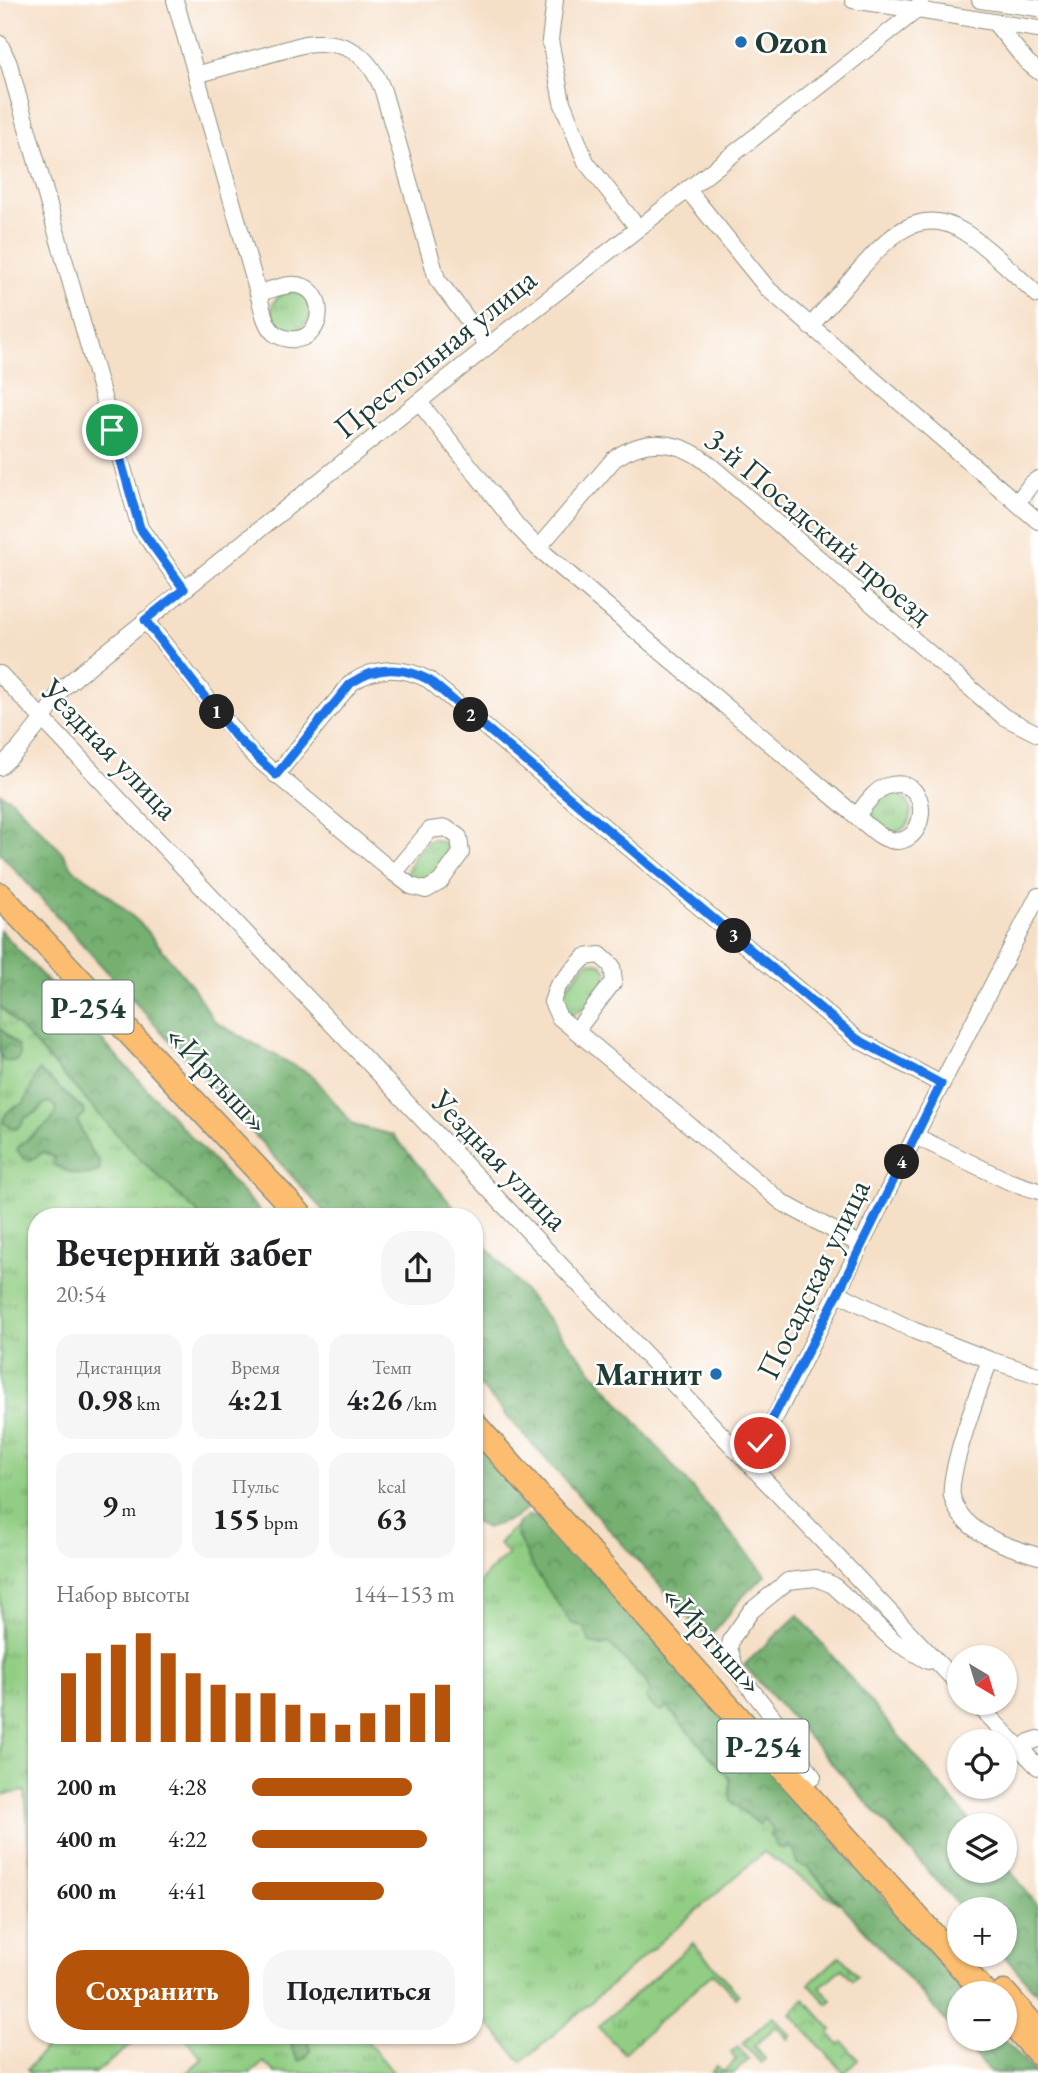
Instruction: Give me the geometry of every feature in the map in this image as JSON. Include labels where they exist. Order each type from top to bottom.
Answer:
[{"type":"highway","name":"«Иртыш»","points":[[0,895],[293,1208]]},
{"type":"highway","name":"«Иртыш»","points":[[0,914],[276,1208]]},
{"type":"highway","name":"«Иртыш»","points":[[483,1414],[947,1928]]},
{"type":"highway","name":"«Иртыш»","points":[[483,1434],[974,1981]]},
{"type":"highway","points":[[981,1967],[993,1981]]},
{"type":"highway","points":[[1017,2008],[1038,2031]]},
{"type":"highway","points":[[1017,2029],[1038,2052]]},
{"type":"street","points":[[174,0],[258,293]]},
{"type":"street","points":[[555,0],[550,40],[562,102],[586,162],[638,228]]},
{"type":"street","points":[[853,0],[919,5],[995,23],[1038,29]]},
{"type":"street","points":[[980,0],[1038,8]]},
{"type":"street","name":"Престольная улица","points":[[0,767],[19,749],[43,719],[62,689],[145,620],[919,5]]},
{"type":"street","points":[[995,23],[1027,62],[1038,71]]},
{"type":"street","points":[[196,75],[305,44],[322,42],[346,48],[367,62],[377,75],[383,91],[436,279],[488,346]]},
{"type":"street","points":[[0,44],[9,64],[140,528],[184,589]]},
{"type":"street","points":[[687,189],[768,289],[1038,521]]},
{"type":"street","points":[[810,327],[889,237],[912,225],[925,222],[937,222],[962,230],[1038,295]]},
{"type":"street","points":[[419,402],[518,527],[538,548],[856,816]]},
{"type":"street","name":"3-й Посадский проезд","points":[[538,548],[614,459],[624,452],[647,444],[672,444],[684,448],[705,461],[1004,717],[1038,734]]},
{"type":"street","points":[[1018,502],[1038,479]]},
{"type":"street","points":[[145,620],[235,736],[276,775],[394,873]]},
{"type":"street","points":[[276,775],[351,683],[376,671],[389,669],[415,673],[429,680],[857,1039],[941,1084]]},
{"type":"street","name":"Уездная улица","points":[[0,674],[946,1671]]},
{"type":"street","name":"Посадская улица","points":[[746,1458],[760,1443],[773,1422],[1038,896]]},
{"type":"street","points":[[576,1031],[614,981],[612,966],[600,955],[592,954],[578,961],[553,994],[554,1010],[576,1031],[783,1203],[860,1245]]},
{"type":"street","points":[[915,1136],[1008,1181],[1038,1191]]},
{"type":"street","points":[[838,1293],[915,1331],[990,1360],[1038,1374]]},
{"type":"street","points":[[990,1360],[956,1464],[952,1495],[957,1509],[978,1531],[1000,1543],[1038,1556]]},
{"type":"street","points":[[813,1777],[787,1735],[736,1670],[729,1648],[732,1637],[751,1611],[769,1595],[788,1581],[801,1578],[816,1578],[833,1585],[895,1642],[946,1671]]},
{"type":"street","points":[[988,1715],[1038,1766]]},
{"type":"street","points":[[1021,1749],[1038,1739]]},
{"type":"green space","points":[[291,292],[304,298],[310,311],[304,324],[291,330],[278,324],[272,311],[278,298]]},
{"type":"green space","points":[[0,793],[12,800],[62,852],[73,869],[97,885],[143,926],[192,986],[215,1022],[313,1076],[353,1125],[393,1135],[454,1208],[321,1208],[0,853]]},
{"type":"green space","points":[[892,794],[905,800],[911,813],[905,826],[892,832],[879,826],[873,813],[879,800]]},
{"type":"green space","points":[[433,839],[446,844],[447,857],[441,868],[420,885],[407,875],[408,870],[416,854]]},
{"type":"green space","points":[[0,930],[257,1208],[192,1208],[139,1158],[0,1006]]},
{"type":"green space","points":[[0,932],[255,1208],[28,1208],[28,1829],[25,1791],[0,1795]]},
{"type":"green space","points":[[586,964],[601,964],[607,971],[603,984],[583,1008],[571,1015],[565,1013],[559,999],[560,994]]},
{"type":"green space","points":[[0,1028],[17,1045],[20,1055],[16,1061],[4,1061],[0,1053]]},
{"type":"green space","points":[[39,1070],[84,1110],[85,1114],[77,1120],[90,1150],[99,1161],[100,1170],[77,1174],[54,1165],[54,1157],[44,1152],[29,1161],[23,1158],[17,1149],[52,1120],[57,1108],[49,1102],[44,1104],[37,1112],[23,1119],[23,1123],[16,1129],[3,1123],[7,1113],[24,1103]]},
{"type":"green space","points":[[483,1243],[766,1575],[743,1596],[708,1639],[483,1389]]},
{"type":"green space","points":[[483,1449],[531,1505],[513,1519],[486,1528],[483,1526]]},
{"type":"green space","points":[[537,1515],[553,1526],[867,1878],[955,1981],[947,1981],[947,2023],[809,1868],[797,1864],[795,1852],[788,1845],[785,1848],[777,1847],[769,1835],[774,1832],[764,1818],[760,1825],[734,1804],[730,1799],[730,1779],[666,1705],[663,1711],[655,1709],[646,1698],[649,1690],[647,1683],[609,1643],[603,1646],[590,1643],[584,1627],[571,1623],[536,1572],[516,1534],[517,1524],[527,1516]]},
{"type":"green space","points":[[524,1523],[839,1904],[764,1852],[522,2062],[483,2017],[483,1579],[508,1555],[499,1544],[508,1533]]},
{"type":"green space","points":[[798,1615],[947,1794],[947,1799],[951,1799],[963,1813],[947,1813],[947,1883],[1017,1883],[1017,1879],[1038,1906],[1038,1994],[1014,1967],[1017,1967],[1017,1897],[951,1897],[744,1665]]},
{"type":"green space","points":[[693,1943],[739,1995],[736,1998],[713,1973],[624,2053],[598,2027]]},
{"type":"green space","points":[[840,1956],[858,1976],[853,1980],[842,1968],[820,1987],[832,2000],[827,2004],[809,1984]]},
{"type":"green space","points":[[804,1999],[832,2030],[829,2033],[839,2045],[843,2042],[858,2060],[844,2073],[791,2014]]},
{"type":"green space","points":[[773,2016],[791,2036],[788,2039],[776,2026],[754,2046],[765,2059],[761,2063],[743,2043]]},
{"type":"green space","points":[[49,2044],[132,2044],[95,2073],[30,2073],[27,2070]]},
{"type":"green space","points":[[190,2044],[370,2044],[394,2073],[275,2073],[264,2062],[251,2073],[186,2073],[202,2059]]},
{"type":"green space","points":[[292,2044],[309,2044],[311,2050],[299,2061]]},
{"type":"green space","points":[[738,2047],[749,2059],[734,2073],[711,2072],[717,2066],[723,2072],[736,2060],[731,2053]]},
{"type":"green space","points":[[976,2051],[1015,2051],[1036,2073],[990,2073],[974,2054]]},
{"type":"place","name":"Ozon","points":[[741,42]]},
{"type":"place","name":"Магнит","points":[[716,1374]]},
{"type":"route","points":[[112,430],[140,528],[184,589],[145,620],[235,736],[276,775],[351,683],[376,671],[389,669],[415,673],[429,680],[857,1039],[941,1084],[838,1293],[760,1443]]}]
